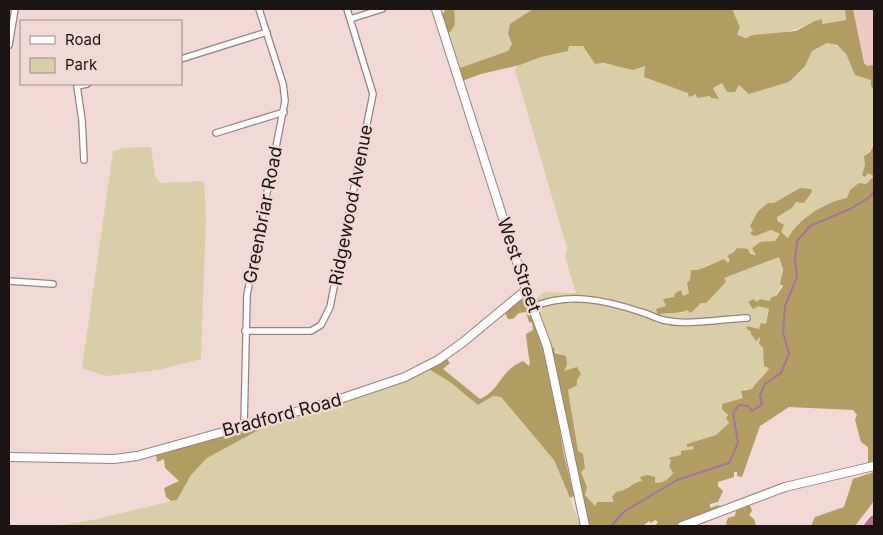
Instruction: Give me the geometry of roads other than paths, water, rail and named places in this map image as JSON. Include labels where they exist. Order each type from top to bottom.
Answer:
[{"type":"highway","points":[[869,526],[874,520]]},
{"type":"street","points":[[9,41],[15,9]]},
{"type":"street","name":"Greenbriar Road","points":[[244,426],[245,331],[249,282],[284,112],[283,84],[259,9]]},
{"type":"street","name":"Ridgewood Avenue","points":[[245,331],[311,331],[321,325],[330,307],[373,94],[347,9]]},
{"type":"street","points":[[350,19],[382,9]]},
{"type":"street","name":"West Street","points":[[436,9],[551,363],[585,526]]},
{"type":"street","points":[[182,59],[267,32]]},
{"type":"street","points":[[82,85],[77,86],[82,120],[84,160]]},
{"type":"street","points":[[216,133],[284,112]]},
{"type":"street","points":[[9,281],[53,284]]},
{"type":"street","name":"Bradford Road","points":[[9,457],[114,460],[137,456],[331,402],[405,377],[438,360],[526,290]]},
{"type":"street","points":[[533,307],[552,299],[573,298],[623,306],[664,320],[693,322],[746,318]]},
{"type":"street","points":[[682,526],[785,487],[874,466]]},
{"type":"waterway","points":[[611,526],[625,511],[677,480],[729,463],[738,443],[733,413],[739,405],[748,406],[752,411],[762,405],[760,395],[765,384],[781,373],[789,354],[783,332],[785,306],[797,277],[795,259],[797,241],[810,226],[850,209],[870,197],[874,190]]}]
